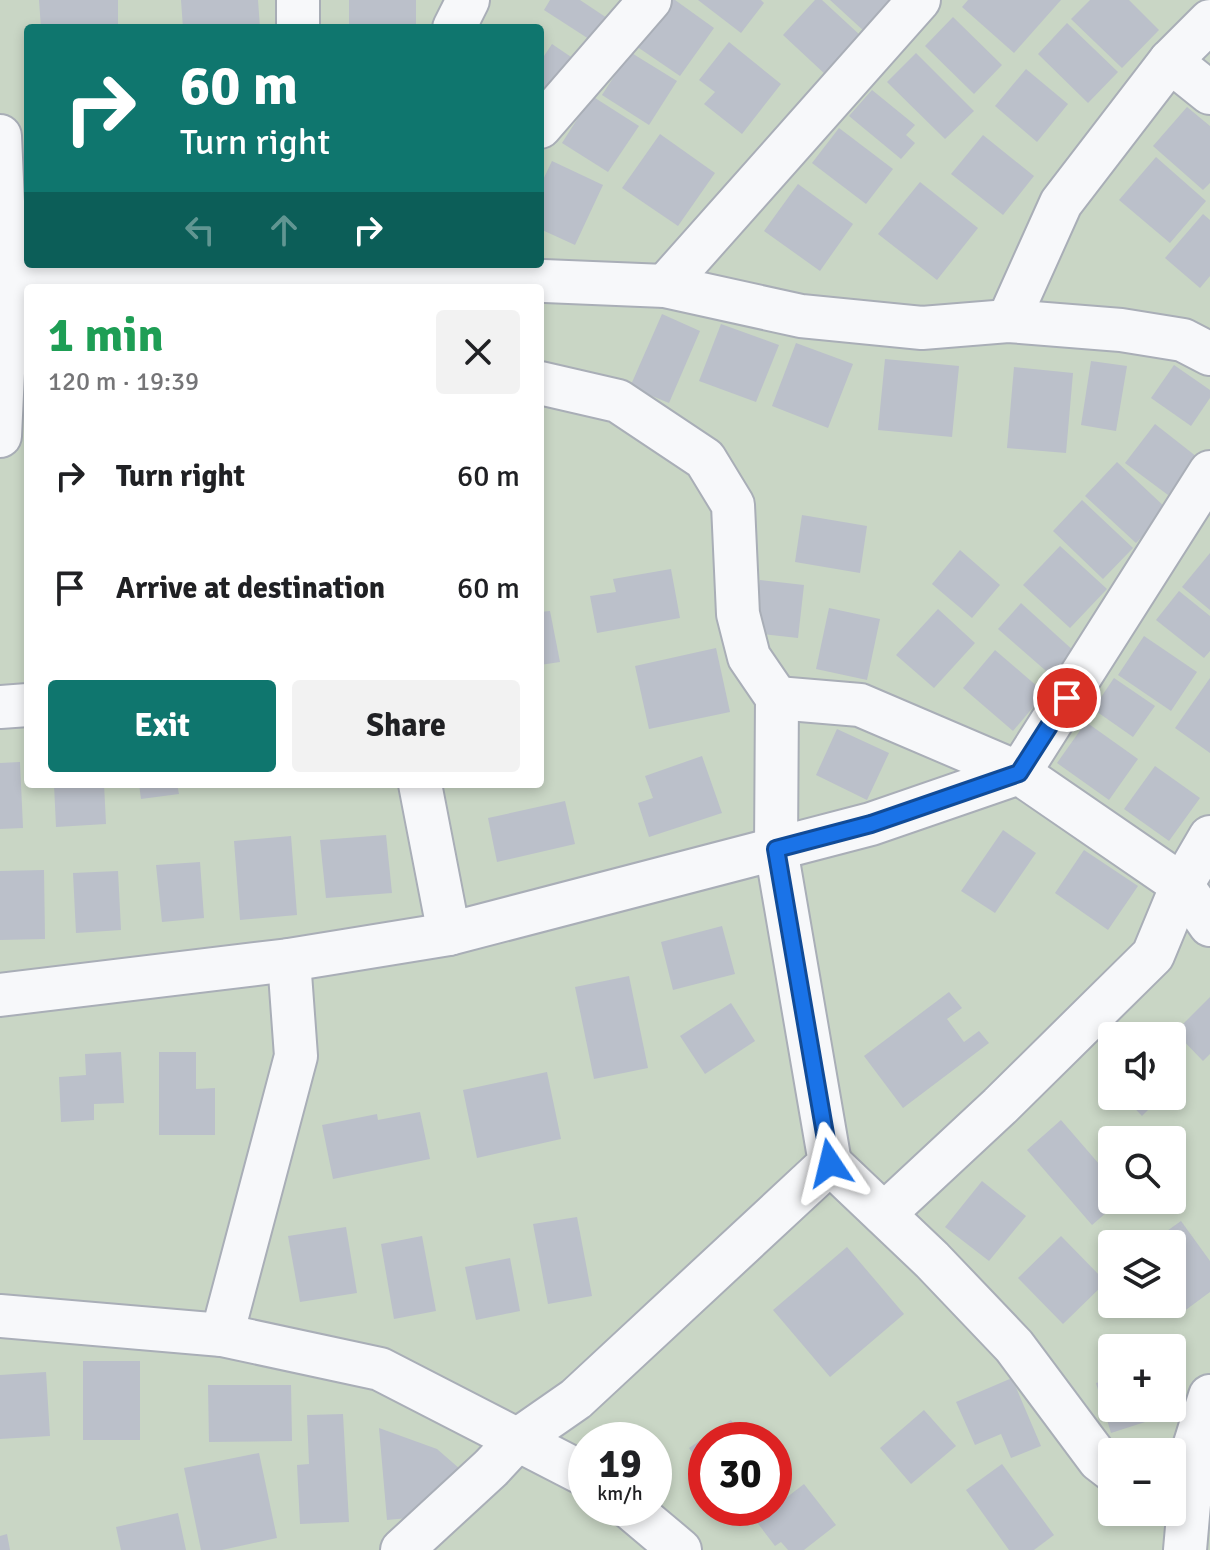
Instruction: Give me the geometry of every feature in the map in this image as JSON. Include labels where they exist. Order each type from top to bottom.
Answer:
[{"type":"street","points":[[298,0],[298,24]]},
{"type":"street","points":[[456,24],[468,0]]},
{"type":"street","points":[[544,122],[650,0]]},
{"type":"street","points":[[665,286],[919,0]]},
{"type":"street","points":[[1205,0],[1210,5]]},
{"type":"street","points":[[1008,321],[1061,203],[1170,61],[1210,21]]},
{"type":"street","points":[[1170,61],[1210,93]]},
{"type":"street","points":[[0,136],[16,289],[0,439],[24,438]]},
{"type":"street","points":[[92,284],[303,270],[665,286],[801,316],[922,328],[1008,321],[1121,330],[1183,340],[1210,354]]},
{"type":"street","points":[[544,384],[618,401],[705,459],[733,505],[738,614],[749,657],[777,698],[776,849],[830,1163],[932,1260],[1014,1346],[1098,1459]]},
{"type":"street","points":[[0,995],[289,960],[449,934],[871,824],[1019,773],[1210,472]]},
{"type":"street","points":[[777,698],[860,705],[1019,773],[1182,885],[1210,925]]},
{"type":"street","points":[[0,707],[24,705]]},
{"type":"street","points":[[421,788],[449,934]]},
{"type":"street","points":[[884,1214],[1000,1106],[1153,955],[1182,885],[1209,841]]},
{"type":"street","points":[[222,1335],[296,1056],[289,960]]},
{"type":"street","points":[[402,1550],[517,1440],[576,1399],[830,1163]]},
{"type":"street","points":[[0,1316],[222,1335],[380,1369],[568,1466]]},
{"type":"street","points":[[1186,1533],[1194,1447],[1210,1396]]},
{"type":"street","points":[[651,1526],[680,1550]]},
{"type":"green space","points":[[0,0],[1210,0],[1210,1550],[0,1550]]},
{"type":"building","points":[[39,0],[118,0],[118,24],[41,24]]},
{"type":"building","points":[[181,0],[258,0],[260,24],[183,24]]},
{"type":"building","points":[[349,0],[416,0],[416,24],[349,24]]},
{"type":"building","points":[[550,0],[580,0],[607,18],[592,41],[544,10]]},
{"type":"building","points":[[668,0],[675,0],[714,28],[680,76],[636,46]]},
{"type":"building","points":[[698,0],[761,0],[764,3],[741,33]]},
{"type":"building","points":[[815,0],[822,0],[861,36],[826,75],[783,35]]},
{"type":"building","points":[[830,0],[894,0],[865,32]]},
{"type":"building","points":[[968,0],[1061,0],[1014,53],[962,7]]},
{"type":"building","points":[[1090,0],[1129,0],[1159,30],[1122,68],[1071,19]]},
{"type":"building","points":[[953,17],[1002,65],[974,94],[925,46]]},
{"type":"building","points":[[1067,23],[1118,72],[1088,103],[1038,54]]},
{"type":"building","points":[[729,42],[781,84],[742,134],[704,104],[715,92],[699,80]]},
{"type":"building","points":[[552,44],[577,61],[544,96],[544,56]]},
{"type":"building","points":[[630,52],[677,81],[649,125],[602,95]]},
{"type":"building","points":[[916,53],[974,111],[945,139],[887,82]]},
{"type":"building","points":[[1026,69],[1068,104],[1037,142],[995,106]]},
{"type":"building","points":[[872,90],[915,125],[906,135],[915,143],[901,159],[849,116]]},
{"type":"building","points":[[592,96],[639,126],[608,172],[562,143]]},
{"type":"building","points":[[1187,107],[1210,126],[1210,183],[1203,190],[1153,146]]},
{"type":"building","points":[[839,128],[893,169],[866,204],[812,163]]},
{"type":"building","points":[[660,134],[715,173],[678,226],[622,188]]},
{"type":"building","points":[[983,135],[1034,176],[1003,215],[951,174]]},
{"type":"building","points":[[1156,157],[1206,201],[1170,243],[1119,200]]},
{"type":"building","points":[[552,161],[603,185],[575,245],[544,231],[544,178]]},
{"type":"building","points":[[920,182],[978,228],[937,280],[878,234]]},
{"type":"building","points":[[798,184],[853,224],[820,271],[764,231]]},
{"type":"building","points":[[1203,214],[1210,220],[1210,276],[1200,288],[1165,258]]},
{"type":"building","points":[[662,314],[700,331],[669,403],[630,387]]},
{"type":"building","points":[[721,324],[779,345],[756,402],[699,381]]},
{"type":"building","points":[[796,343],[853,364],[828,428],[772,406]]},
{"type":"building","points":[[885,359],[959,366],[952,437],[878,430]]},
{"type":"building","points":[[1091,361],[1127,366],[1116,431],[1081,425]]},
{"type":"building","points":[[1174,365],[1210,390],[1210,398],[1191,426],[1151,398]]},
{"type":"building","points":[[1014,367],[1073,373],[1066,453],[1007,448]]},
{"type":"building","points":[[1155,424],[1197,457],[1168,495],[1125,463]]},
{"type":"building","points":[[1117,462],[1168,510],[1136,543],[1085,496]]},
{"type":"building","points":[[1082,500],[1133,548],[1103,579],[1053,531]]},
{"type":"building","points":[[802,515],[867,526],[860,573],[795,562]]},
{"type":"building","points":[[1060,546],[1107,589],[1070,628],[1023,585]]},
{"type":"building","points":[[960,550],[1000,585],[972,618],[932,584]]},
{"type":"building","points":[[1210,553],[1210,610],[1182,587]]},
{"type":"building","points":[[671,569],[680,618],[597,633],[590,596],[616,592],[613,579]]},
{"type":"building","points":[[760,580],[804,585],[798,638],[753,633]]},
{"type":"building","points":[[1179,591],[1210,616],[1210,651],[1204,658],[1156,620]]},
{"type":"building","points":[[1021,603],[1075,652],[1053,677],[998,629]]},
{"type":"building","points":[[829,608],[880,619],[867,680],[816,669]]},
{"type":"building","points":[[938,609],[975,643],[934,688],[896,655]]},
{"type":"building","points":[[550,611],[560,662],[544,664],[544,612]]},
{"type":"building","points":[[1144,636],[1197,672],[1171,711],[1118,675]]},
{"type":"building","points":[[716,648],[730,712],[649,729],[635,666]]},
{"type":"building","points":[[995,650],[1045,693],[1013,731],[963,688]]},
{"type":"building","points":[[1114,678],[1155,706],[1133,737],[1093,709]]},
{"type":"building","points":[[1210,678],[1210,753],[1175,728]]},
{"type":"building","points":[[1086,722],[1138,759],[1109,800],[1057,763]]},
{"type":"building","points":[[837,729],[889,753],[867,800],[816,775]]},
{"type":"building","points":[[702,756],[722,813],[649,837],[638,803],[653,798],[645,776]]},
{"type":"building","points":[[20,762],[23,828],[0,829],[0,763]]},
{"type":"building","points":[[1155,766],[1200,798],[1169,841],[1124,809]]},
{"type":"building","points":[[54,788],[104,788],[106,824],[56,827]]},
{"type":"building","points":[[140,788],[178,788],[179,794],[141,799]]},
{"type":"building","points":[[565,801],[575,844],[497,862],[488,818]]},
{"type":"building","points":[[1003,830],[1036,853],[995,913],[961,891]]},
{"type":"building","points":[[386,835],[392,893],[326,898],[320,840]]},
{"type":"building","points":[[291,836],[297,915],[240,920],[234,841]]},
{"type":"building","points":[[1084,850],[1138,886],[1108,930],[1055,893]]},
{"type":"building","points":[[200,862],[204,918],[162,922],[156,865]]},
{"type":"building","points":[[44,870],[45,939],[0,940],[0,871]]},
{"type":"building","points":[[118,871],[121,930],[76,933],[73,873]]},
{"type":"building","points":[[722,926],[735,974],[673,990],[661,942]]},
{"type":"building","points":[[629,976],[648,1068],[594,1079],[575,987]]},
{"type":"building","points":[[949,992],[962,1008],[947,1019],[964,1042],[979,1031],[989,1043],[903,1108],[864,1056]]},
{"type":"building","points":[[1210,997],[1210,1054],[1203,1061],[1186,1043],[1185,1022]]},
{"type":"building","points":[[731,1003],[755,1041],[705,1074],[680,1036]]},
{"type":"building","points":[[121,1052],[124,1103],[94,1104],[94,1120],[61,1122],[59,1077],[86,1075],[85,1054]]},
{"type":"building","points":[[159,1052],[196,1052],[196,1089],[215,1088],[215,1135],[159,1135]]},
{"type":"building","points":[[547,1072],[561,1139],[477,1158],[463,1090]]},
{"type":"building","points":[[420,1112],[430,1159],[333,1179],[322,1125],[377,1114],[378,1120]]},
{"type":"building","points":[[1061,1120],[1098,1163],[1098,1214],[1105,1214],[1092,1225],[1027,1150]]},
{"type":"building","points":[[982,1181],[1026,1216],[989,1261],[945,1227]]},
{"type":"building","points":[[577,1217],[592,1296],[548,1304],[533,1224]]},
{"type":"building","points":[[1181,1221],[1210,1261],[1210,1292],[1186,1310],[1186,1230],[1168,1230]]},
{"type":"building","points":[[346,1227],[357,1293],[300,1302],[288,1236]]},
{"type":"building","points":[[422,1236],[436,1311],[394,1319],[381,1244]]},
{"type":"building","points":[[1061,1236],[1098,1274],[1098,1290],[1063,1324],[1018,1278]]},
{"type":"building","points":[[847,1247],[904,1314],[830,1377],[773,1310]]},
{"type":"building","points":[[510,1258],[520,1311],[476,1320],[465,1267]]},
{"type":"building","points":[[83,1361],[140,1361],[140,1440],[83,1440]]},
{"type":"building","points":[[46,1372],[50,1436],[0,1439],[0,1375]]},
{"type":"building","points":[[1012,1378],[1041,1446],[1011,1458],[1001,1434],[975,1445],[956,1402]]},
{"type":"building","points":[[208,1385],[291,1385],[292,1441],[209,1442]]},
{"type":"building","points":[[924,1410],[956,1446],[911,1484],[880,1448]]},
{"type":"building","points":[[343,1414],[349,1522],[300,1524],[297,1465],[309,1464],[307,1415]]},
{"type":"building","points":[[1108,1422],[1145,1422],[1111,1433]]},
{"type":"building","points":[[379,1428],[437,1449],[460,1469],[419,1517],[387,1520]]},
{"type":"building","points":[[259,1453],[277,1538],[222,1550],[201,1550],[184,1468]]},
{"type":"building","points":[[1002,1464],[1054,1535],[1034,1550],[1009,1550],[966,1490]]},
{"type":"building","points":[[804,1484],[836,1525],[804,1550],[788,1550],[781,1542],[775,1546],[760,1526],[792,1526],[792,1493]]},
{"type":"building","points":[[178,1513],[186,1550],[121,1550],[116,1527]]},
{"type":"building","points":[[7,1534],[10,1550],[0,1550],[0,1536]]},
{"type":"route","points":[[830,1163],[776,849],[871,824],[1019,773],[1067,698]]}]
